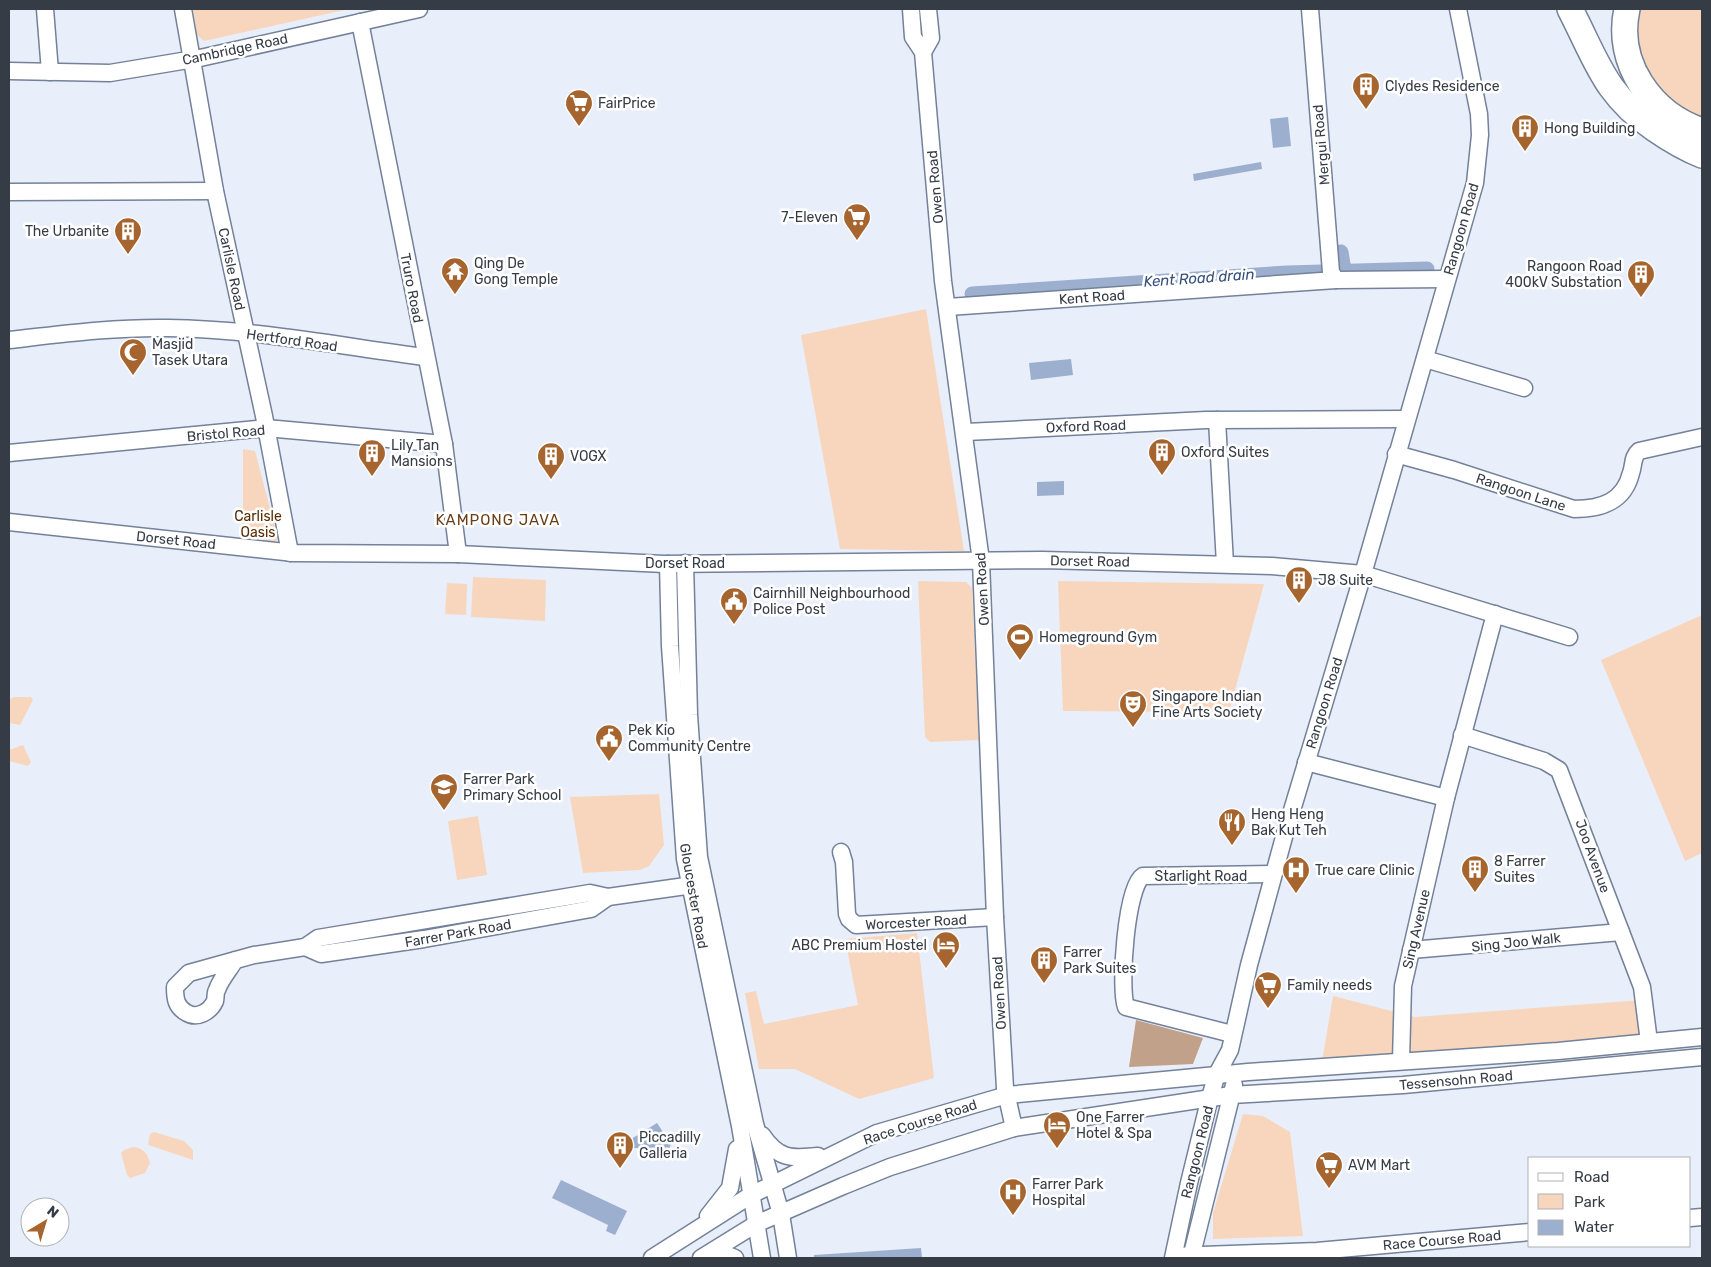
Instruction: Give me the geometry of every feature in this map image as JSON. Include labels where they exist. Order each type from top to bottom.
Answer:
[{"type":"highway","points":[[1570,9],[1600,72],[1618,99],[1637,117],[1682,148],[1702,154]]},
{"type":"highway","points":[[1627,9],[1624,23],[1626,56],[1638,81],[1654,100],[1692,128]]},
{"type":"street","points":[[45,9],[50,72]]},
{"type":"street","name":"Carlisle Road","points":[[183,9],[215,191],[266,428],[290,553]]},
{"type":"street","name":"Cambridge Road","points":[[9,71],[110,73],[192,59],[419,9]]},
{"type":"street","name":"Owen Road","points":[[911,9],[913,37],[923,52],[934,189],[981,561],[995,917],[1006,1095],[1014,1128]]},
{"type":"street","name":"Owen Road","points":[[923,52],[931,38],[928,9]]},
{"type":"street","name":"Mergui Road","points":[[1310,9],[1330,253],[1334,276]]},
{"type":"street","name":"Rangoon Road","points":[[1174,1257],[1188,1183],[1210,1097],[1217,1074],[1231,1042],[1274,874],[1306,762],[1364,574],[1396,454],[1475,183],[1480,134],[1476,96],[1458,9]]},
{"type":"street","name":"Truro Road","points":[[360,22],[425,357],[444,444],[458,554]]},
{"type":"street","points":[[9,192],[215,191]]},
{"type":"street","name":"Kent Road","points":[[948,307],[1334,276],[1446,279]]},
{"type":"street","name":"Hertford Road","points":[[9,340],[81,332],[168,328],[246,333],[425,357]]},
{"type":"street","points":[[1425,359],[1524,388]]},
{"type":"street","name":"Oxford Road","points":[[966,432],[1211,420],[1406,419]]},
{"type":"street","points":[[1211,420],[1220,563]]},
{"type":"street","name":"Bristol Road","points":[[9,453],[266,428],[444,444]]},
{"type":"street","name":"Rangoon Lane","points":[[1396,454],[1454,470],[1574,509],[1595,509],[1611,503],[1623,489],[1629,481],[1634,458],[1639,452],[1702,437]]},
{"type":"street","name":"Dorset Road","points":[[9,522],[290,553],[458,554],[668,564],[1042,560],[1220,563],[1364,574]]},
{"type":"street","name":"Gloucester Road","points":[[685,563],[689,715],[699,857],[697,884]]},
{"type":"street","name":"Gloucester Road","points":[[668,564],[674,706],[685,859],[697,884],[747,1125],[751,1195],[762,1258]]},
{"type":"street","points":[[1364,574],[1570,637]]},
{"type":"street","name":"Sing Avenue","points":[[1400,1061],[1403,986],[1446,798],[1495,614]]},
{"type":"street","name":"Joo Avenue","points":[[1462,736],[1544,761],[1559,770],[1642,987],[1649,1042]]},
{"type":"street","points":[[1306,762],[1446,798]]},
{"type":"street","name":"Worcester Road","points":[[841,852],[843,855],[849,919],[856,925],[995,917]]},
{"type":"street","name":"Starlight Road","points":[[1231,1042],[1126,1007],[1123,963],[1134,888],[1140,878],[1195,874],[1274,874]]},
{"type":"street","name":"Farrer Park Road","points":[[235,960],[305,947],[318,938],[430,919],[590,893],[608,897],[697,884]]},
{"type":"street","name":"Sing Joo Walk","points":[[1411,950],[1620,932]]},
{"type":"street","name":"Tessensohn Road","points":[[1217,1074],[1702,1037]]},
{"type":"street","name":"Rangoon Road","points":[[1191,1258],[1237,1073],[1231,1042]]},
{"type":"street","name":"Tessensohn Road","points":[[1210,1097],[1403,1085],[1702,1057]]},
{"type":"street","name":"Race Course Road","points":[[652,1258],[751,1195],[877,1133],[1006,1095],[1217,1074]]},
{"type":"street","points":[[706,1255],[756,1224],[890,1167],[1014,1128],[1210,1097]]},
{"type":"street","points":[[692,1232],[719,1205],[730,1188],[747,1125],[778,1153],[797,1159],[833,1154]]},
{"type":"street","name":"Gloucester Road","points":[[747,1125],[773,1184],[782,1214],[788,1258]]},
{"type":"street","name":"Race Course Road","points":[[1174,1257],[1317,1255],[1528,1232]]},
{"type":"street","points":[[706,1255],[735,1258]]},
{"type":"green space","points":[[193,9],[349,9],[204,41],[197,35]]},
{"type":"green space","points":[[1640,9],[1702,9],[1702,123],[1667,102],[1640,64],[1637,27]]},
{"type":"green space","points":[[926,309],[964,551],[840,549],[801,335]]},
{"type":"green space","name":"Carlisle Oasis","points":[[243,449],[255,451],[278,539],[275,542],[243,536]]},
{"type":"green space","points":[[473,577],[546,580],[545,621],[471,617]]},
{"type":"green space","points":[[918,581],[966,582],[972,588],[979,740],[930,742],[925,737]]},
{"type":"green space","points":[[1058,581],[1264,584],[1229,712],[1063,711]]},
{"type":"green space","points":[[447,583],[467,584],[466,615],[445,614]]},
{"type":"green space","points":[[1702,615],[1702,853],[1685,861],[1601,660]]},
{"type":"green space","points":[[14,697],[31,697],[33,700],[20,725],[9,723],[9,700]]},
{"type":"green space","points":[[23,745],[31,762],[28,766],[9,761],[9,750]]},
{"type":"green space","points":[[659,794],[664,845],[649,866],[640,870],[583,873],[570,797]]},
{"type":"green space","points":[[478,816],[487,875],[457,880],[448,821]]},
{"type":"green space","points":[[917,933],[934,1078],[859,1099],[795,1069],[759,1069],[745,993],[756,991],[764,1024],[858,1005],[845,939]]},
{"type":"green space","points":[[1333,996],[1415,1017],[1643,1000],[1649,1042],[1321,1068]]},
{"type":"green space","points":[[1243,1114],[1263,1116],[1290,1132],[1303,1236],[1213,1239],[1213,1213]]},
{"type":"green space","points":[[154,1132],[184,1141],[193,1150],[193,1160],[148,1145],[150,1134]]},
{"type":"green space","points":[[134,1147],[145,1152],[150,1163],[145,1173],[130,1178],[127,1175],[121,1153]]},
{"type":"shaded area","points":[[1136,1020],[1203,1038],[1193,1064],[1129,1067]]},
{"type":"water","points":[[1288,117],[1291,146],[1273,148],[1270,119]]},
{"type":"water","points":[[1261,162],[1262,169],[1194,181],[1193,174]]},
{"type":"water","points":[[1071,359],[1073,375],[1031,380],[1029,363]]},
{"type":"water","points":[[1064,481],[1064,495],[1037,496],[1037,482]]},
{"type":"water","points":[[657,1123],[671,1144],[667,1154],[655,1149],[634,1148],[628,1141]]},
{"type":"water","points":[[561,1180],[627,1211],[615,1235],[606,1231],[608,1225],[552,1198]]},
{"type":"water","points":[[921,1248],[922,1258],[814,1258],[814,1255]]},
{"type":"waterway","points":[[1341,252],[1344,270]]},
{"type":"waterway","name":"Kent Road drain","points":[[972,294],[1287,273],[1427,269]]},
{"type":"place","name":"Clydes Residence","points":[[1366,110]]},
{"type":"place","name":"FairPrice","points":[[579,127]]},
{"type":"place","name":"Hong Building","points":[[1525,152]]},
{"type":"place","name":"7-Eleven","points":[[857,241]]},
{"type":"place","name":"The Urbanite","points":[[128,255]]},
{"type":"place","name":"Qing De Gong Temple","points":[[455,295]]},
{"type":"place","name":"Rangoon Road 400kV Substation","points":[[1641,298]]},
{"type":"place","name":"Masjid Tasek Utara","points":[[133,376]]},
{"type":"place","name":"Oxford Suites","points":[[1162,476]]},
{"type":"place","name":"Lily Tan Mansions","points":[[372,477]]},
{"type":"place","name":"VOGX","points":[[551,480]]},
{"type":"place","name":"J8 Suite","points":[[1299,604]]},
{"type":"place","name":"Cairnhill Neighbourhood Police Post","points":[[734,625]]},
{"type":"place","name":"Homeground Gym","points":[[1020,661]]},
{"type":"place","name":"Singapore Indian Fine Arts Society","points":[[1133,728]]},
{"type":"place","name":"Pek Kio Community Centre","points":[[609,762]]},
{"type":"place","name":"Farrer Park Primary School","points":[[444,811]]},
{"type":"place","name":"Heng Heng Bak Kut Teh","points":[[1232,846]]},
{"type":"place","name":"8 Farrer Suites","points":[[1475,893]]},
{"type":"place","name":"True care Clinic","points":[[1296,894]]},
{"type":"place","name":"ABC Premium Hostel","points":[[946,969]]},
{"type":"place","name":"Farrer Park Suites","points":[[1044,984]]},
{"type":"place","name":"Family needs","points":[[1268,1009]]},
{"type":"place","name":"One Farrer Hotel & Spa","points":[[1057,1149]]},
{"type":"place","name":"Piccadilly Galleria","points":[[620,1169]]},
{"type":"place","name":"AVM Mart","points":[[1329,1189]]},
{"type":"place","name":"Farrer Park Hospital","points":[[1013,1216]]},
{"type":"district","name":"KAMPONG JAVA","points":[[498,520]]}]
